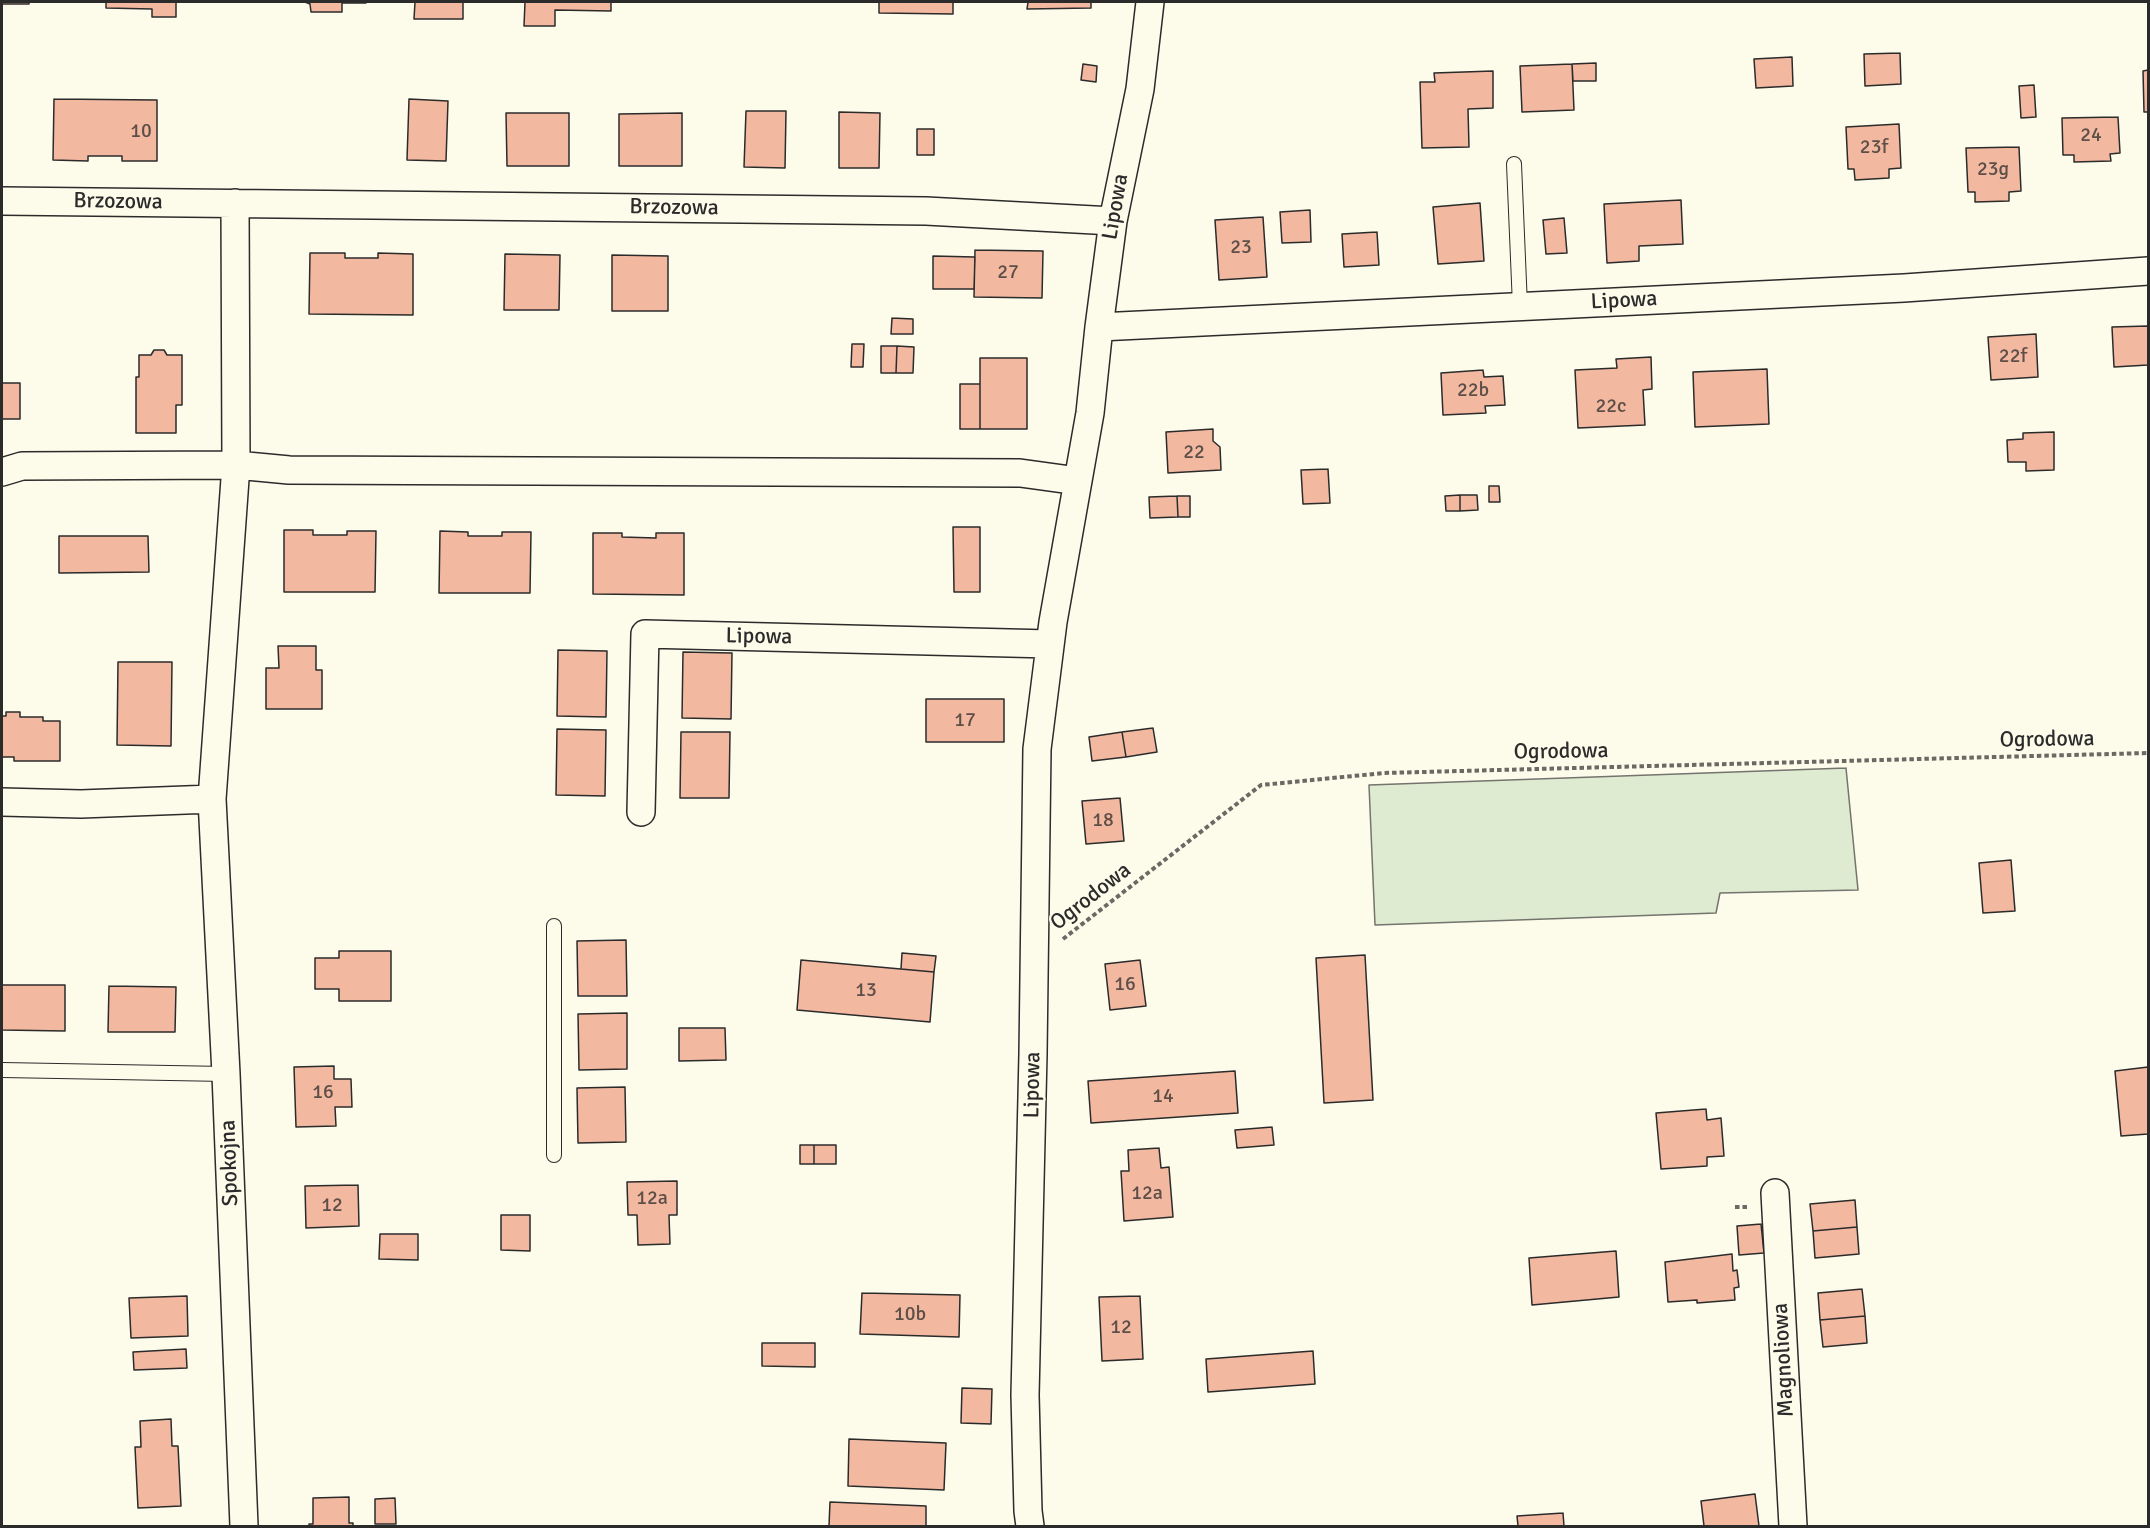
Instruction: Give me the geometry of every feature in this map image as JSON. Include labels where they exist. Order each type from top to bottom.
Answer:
[{"type":"street","name":"Lipowa","points":[[1030,1527],[1025,1395],[1035,961],[1037,749],[1050,644],[1090,413],[1113,221],[1140,89],[1150,2]]},
{"type":"street","name":"Brzozowa","points":[[2,201],[926,211],[1113,221]]},
{"type":"street","name":"Spokojna","points":[[235,203],[236,465],[212,799],[226,1074],[244,1527]]},
{"type":"street","name":"Lipowa","points":[[1099,327],[1904,288],[2148,271]]},
{"type":"street","points":[[2,472],[22,466],[236,465],[289,470],[1020,473],[1078,481]]},
{"type":"street","name":"Lipowa","points":[[641,812],[645,634],[1050,644]]},
{"type":"street","points":[[2,802],[81,804],[212,799]]},
{"type":"street","name":"Magnoliowa","points":[[1774,1193],[1793,1527]]},
{"type":"lane","points":[[1514,164],[1520,306]]},
{"type":"lane","points":[[554,926],[554,1155]]},
{"type":"lane","points":[[2,1070],[226,1074]]},
{"type":"path","name":"Ogrodowa","points":[[1035,961],[1261,785],[1384,773],[2148,753]]},
{"type":"green space","points":[[1846,768],[1858,890],[1720,893],[1716,913],[1375,925],[1369,785]]},
{"type":"building","points":[[2,2],[29,2],[29,4],[2,4]]},
{"type":"building","points":[[106,2],[176,2],[176,17],[152,17],[152,9],[106,8]]},
{"type":"building","points":[[305,2],[366,3],[342,3],[342,12],[311,12],[310,4]]},
{"type":"building","points":[[415,2],[463,2],[463,19],[414,19]]},
{"type":"building","points":[[525,2],[611,2],[611,11],[555,10],[555,26],[524,26]]},
{"type":"building","points":[[879,2],[953,2],[953,14],[879,13]]},
{"type":"building","points":[[1028,2],[1091,2],[1091,8],[1027,9]]},
{"type":"building","points":[[1900,53],[1901,84],[1865,86],[1864,54]]},
{"type":"building","points":[[1792,57],[1793,86],[1756,88],[1754,59]]},
{"type":"building","points":[[1596,63],[1596,81],[1573,81],[1572,64]]},
{"type":"building","points":[[1083,64],[1097,66],[1096,82],[1081,80]]},
{"type":"building","points":[[1572,64],[1574,110],[1522,112],[1520,66]]},
{"type":"building","points":[[2148,70],[2148,112],[2144,112],[2143,71]]},
{"type":"building","points":[[1493,71],[1493,108],[1468,109],[1469,147],[1422,148],[1420,82],[1435,82],[1434,73]]},
{"type":"building","points":[[2034,85],[2036,117],[2021,118],[2019,86]]},
{"type":"building","points":[[54,99],[157,100],[157,161],[122,161],[122,156],[88,156],[88,161],[53,160]]},
{"type":"building","points":[[409,99],[448,101],[446,161],[407,160]]},
{"type":"building","points":[[746,111],[786,111],[785,168],[744,167]]},
{"type":"building","points":[[839,112],[880,113],[879,168],[839,168]]},
{"type":"building","points":[[506,113],[569,113],[569,166],[507,166]]},
{"type":"building","points":[[682,113],[682,166],[619,166],[619,114]]},
{"type":"building","points":[[2118,117],[2120,153],[2110,154],[2111,161],[2074,162],[2074,155],[2063,155],[2062,118]]},
{"type":"building","points":[[1899,124],[1901,168],[1889,169],[1889,178],[1855,180],[1854,169],[1848,169],[1846,127]]},
{"type":"building","points":[[917,129],[934,129],[934,155],[917,155]]},
{"type":"building","points":[[2019,147],[2021,191],[2009,192],[2009,201],[1975,202],[1975,192],[1968,192],[1966,148]]},
{"type":"building","points":[[1681,200],[1683,244],[1639,246],[1639,261],[1607,263],[1604,204]]},
{"type":"building","points":[[1480,203],[1484,261],[1438,264],[1433,207]]},
{"type":"building","points":[[1310,210],[1311,242],[1282,243],[1280,212]]},
{"type":"building","points":[[1263,217],[1267,277],[1219,280],[1215,220]]},
{"type":"building","points":[[1564,218],[1567,253],[1546,254],[1543,220]]},
{"type":"building","points":[[1377,232],[1379,265],[1344,267],[1342,234]]},
{"type":"building","points":[[975,250],[1043,251],[1042,298],[974,297]]},
{"type":"building","points":[[310,253],[345,253],[345,258],[378,258],[378,253],[413,254],[413,315],[309,314]]},
{"type":"building","points":[[505,254],[560,255],[559,310],[504,310]]},
{"type":"building","points":[[612,255],[668,256],[668,311],[612,311]]},
{"type":"building","points":[[933,256],[975,257],[974,289],[933,289]]},
{"type":"building","points":[[892,318],[913,319],[913,334],[891,334]]},
{"type":"building","points":[[2148,326],[2148,365],[2114,367],[2112,327]]},
{"type":"building","points":[[2036,334],[2038,377],[1991,380],[1988,337]]},
{"type":"building","points":[[852,344],[864,344],[863,367],[851,367]]},
{"type":"building","points":[[881,346],[897,346],[896,373],[881,373]]},
{"type":"building","points":[[897,346],[914,347],[913,373],[896,373]]},
{"type":"building","points":[[154,350],[164,350],[167,355],[182,355],[182,405],[176,405],[176,433],[136,433],[136,377],[139,377],[139,355],[151,355]]},
{"type":"building","points":[[1651,357],[1652,389],[1643,390],[1645,425],[1578,428],[1575,370],[1617,368],[1616,359]]},
{"type":"building","points":[[980,358],[1027,358],[1027,429],[980,429]]},
{"type":"building","points":[[1767,369],[1769,424],[1695,427],[1693,372]]},
{"type":"building","points":[[1483,370],[1484,377],[1503,376],[1505,405],[1485,406],[1486,413],[1443,415],[1441,373]]},
{"type":"building","points":[[2,383],[20,383],[20,419],[2,419]]},
{"type":"building","points":[[960,384],[980,384],[980,429],[960,429]]},
{"type":"building","points":[[1213,429],[1213,441],[1220,447],[1221,470],[1168,473],[1166,432]]},
{"type":"building","points":[[2054,432],[2054,470],[2026,471],[2026,462],[2008,462],[2007,440],[2023,439],[2023,433]]},
{"type":"building","points":[[1328,469],[1330,503],[1303,504],[1301,470]]},
{"type":"building","points":[[1489,486],[1499,486],[1500,502],[1489,502]]},
{"type":"building","points":[[1460,495],[1460,511],[1446,511],[1445,496]]},
{"type":"building","points":[[1460,495],[1477,495],[1478,510],[1460,511]]},
{"type":"building","points":[[1177,496],[1178,517],[1150,518],[1149,497]]},
{"type":"building","points":[[1177,496],[1190,496],[1190,517],[1178,517]]},
{"type":"building","points":[[953,527],[980,527],[980,592],[954,592]]},
{"type":"building","points":[[284,530],[313,530],[313,535],[347,535],[347,531],[376,531],[375,592],[284,592]]},
{"type":"building","points":[[440,531],[468,532],[468,536],[502,536],[502,532],[531,532],[530,593],[439,593]]},
{"type":"building","points":[[593,533],[622,533],[622,537],[656,538],[656,533],[684,533],[684,595],[593,594]]},
{"type":"building","points":[[59,536],[148,536],[149,572],[59,573]]},
{"type":"building","points":[[278,646],[316,646],[316,670],[322,670],[322,709],[266,709],[266,668],[279,668]]},
{"type":"building","points":[[558,650],[607,651],[606,717],[557,716]]},
{"type":"building","points":[[683,652],[732,653],[731,719],[682,718]]},
{"type":"building","points":[[118,662],[172,662],[171,746],[117,745]]},
{"type":"building","points":[[926,699],[1004,699],[1004,742],[926,742]]},
{"type":"building","points":[[6,712],[20,712],[20,717],[43,717],[43,721],[60,721],[60,761],[14,761],[14,757],[2,757],[2,716],[6,716]]},
{"type":"building","points":[[1153,728],[1157,752],[1126,757],[1122,732]]},
{"type":"building","points":[[557,729],[606,730],[605,796],[556,795]]},
{"type":"building","points":[[681,732],[730,732],[729,798],[680,798]]},
{"type":"building","points":[[1122,732],[1126,757],[1092,761],[1089,737]]},
{"type":"building","points":[[1120,798],[1124,841],[1086,844],[1082,801]]},
{"type":"building","points":[[2011,860],[2015,911],[1983,913],[1979,863]]},
{"type":"building","points":[[626,940],[627,996],[578,996],[577,941]]},
{"type":"building","points":[[339,951],[391,951],[391,1001],[339,1001],[339,989],[315,989],[315,958],[339,958]]},
{"type":"building","points":[[902,953],[936,956],[934,972],[901,969]]},
{"type":"building","points":[[1365,955],[1373,1100],[1324,1103],[1316,958]]},
{"type":"building","points":[[801,960],[934,972],[930,1022],[797,1010]]},
{"type":"building","points":[[1140,960],[1146,1006],[1110,1010],[1105,964]]},
{"type":"building","points":[[2,985],[65,985],[65,1031],[2,1030]]},
{"type":"building","points":[[109,986],[176,987],[175,1032],[108,1032]]},
{"type":"building","points":[[627,1013],[627,1069],[579,1070],[578,1014]]},
{"type":"building","points":[[679,1028],[725,1028],[726,1060],[679,1061]]},
{"type":"building","points":[[334,1066],[334,1079],[351,1079],[352,1107],[335,1107],[336,1126],[296,1127],[294,1067]]},
{"type":"building","points":[[2148,1067],[2148,1134],[2121,1136],[2115,1071]]},
{"type":"building","points":[[1235,1071],[1238,1113],[1091,1123],[1088,1081]]},
{"type":"building","points":[[625,1087],[626,1142],[578,1143],[577,1088]]},
{"type":"building","points":[[1706,1109],[1707,1120],[1721,1118],[1724,1156],[1707,1157],[1707,1166],[1661,1169],[1656,1113]]},
{"type":"building","points":[[1272,1127],[1274,1145],[1237,1148],[1235,1130]]},
{"type":"building","points":[[800,1145],[814,1145],[814,1164],[800,1164]]},
{"type":"building","points":[[814,1145],[836,1145],[836,1164],[814,1164]]},
{"type":"building","points":[[1159,1148],[1161,1168],[1169,1167],[1173,1217],[1124,1221],[1121,1171],[1129,1171],[1128,1150]]},
{"type":"building","points":[[677,1181],[677,1215],[669,1215],[670,1244],[638,1245],[637,1215],[628,1215],[627,1182]]},
{"type":"building","points":[[358,1185],[359,1226],[306,1228],[305,1186]]},
{"type":"building","points":[[1855,1200],[1857,1227],[1813,1231],[1810,1204]]},
{"type":"building","points":[[501,1215],[530,1215],[530,1251],[501,1250]]},
{"type":"building","points":[[1761,1224],[1764,1253],[1739,1255],[1737,1226]]},
{"type":"building","points":[[1857,1227],[1859,1254],[1815,1258],[1813,1231]]},
{"type":"building","points":[[380,1234],[418,1234],[418,1260],[379,1259]]},
{"type":"building","points":[[1616,1251],[1619,1297],[1532,1305],[1529,1258]]},
{"type":"building","points":[[1732,1254],[1733,1271],[1737,1270],[1739,1287],[1734,1288],[1735,1300],[1697,1303],[1697,1300],[1668,1302],[1665,1262]]},
{"type":"building","points":[[1862,1289],[1865,1316],[1820,1320],[1818,1293]]},
{"type":"building","points":[[862,1293],[960,1295],[959,1337],[860,1334]]},
{"type":"building","points":[[187,1296],[188,1336],[131,1338],[129,1298]]},
{"type":"building","points":[[1140,1296],[1143,1359],[1102,1361],[1099,1297]]},
{"type":"building","points":[[1865,1316],[1867,1343],[1823,1347],[1820,1320]]},
{"type":"building","points":[[762,1343],[815,1343],[815,1367],[762,1366]]},
{"type":"building","points":[[186,1349],[187,1368],[134,1370],[133,1352]]},
{"type":"building","points":[[1313,1351],[1315,1384],[1208,1392],[1206,1359]]},
{"type":"building","points":[[962,1388],[992,1389],[991,1424],[961,1423]]},
{"type":"building","points":[[171,1419],[172,1446],[178,1446],[181,1506],[138,1508],[135,1447],[141,1447],[140,1421]]},
{"type":"building","points":[[849,1439],[946,1443],[944,1490],[848,1486]]},
{"type":"building","points":[[1755,1494],[1759,1526],[1704,1526],[1701,1501]]},
{"type":"building","points":[[349,1497],[349,1523],[353,1523],[353,1526],[309,1526],[313,1524],[313,1498]]},
{"type":"building","points":[[395,1498],[396,1524],[375,1524],[375,1499]]},
{"type":"building","points":[[830,1502],[926,1506],[926,1526],[829,1526]]},
{"type":"building","points":[[1563,1513],[1564,1526],[1518,1526],[1517,1516]]}]
